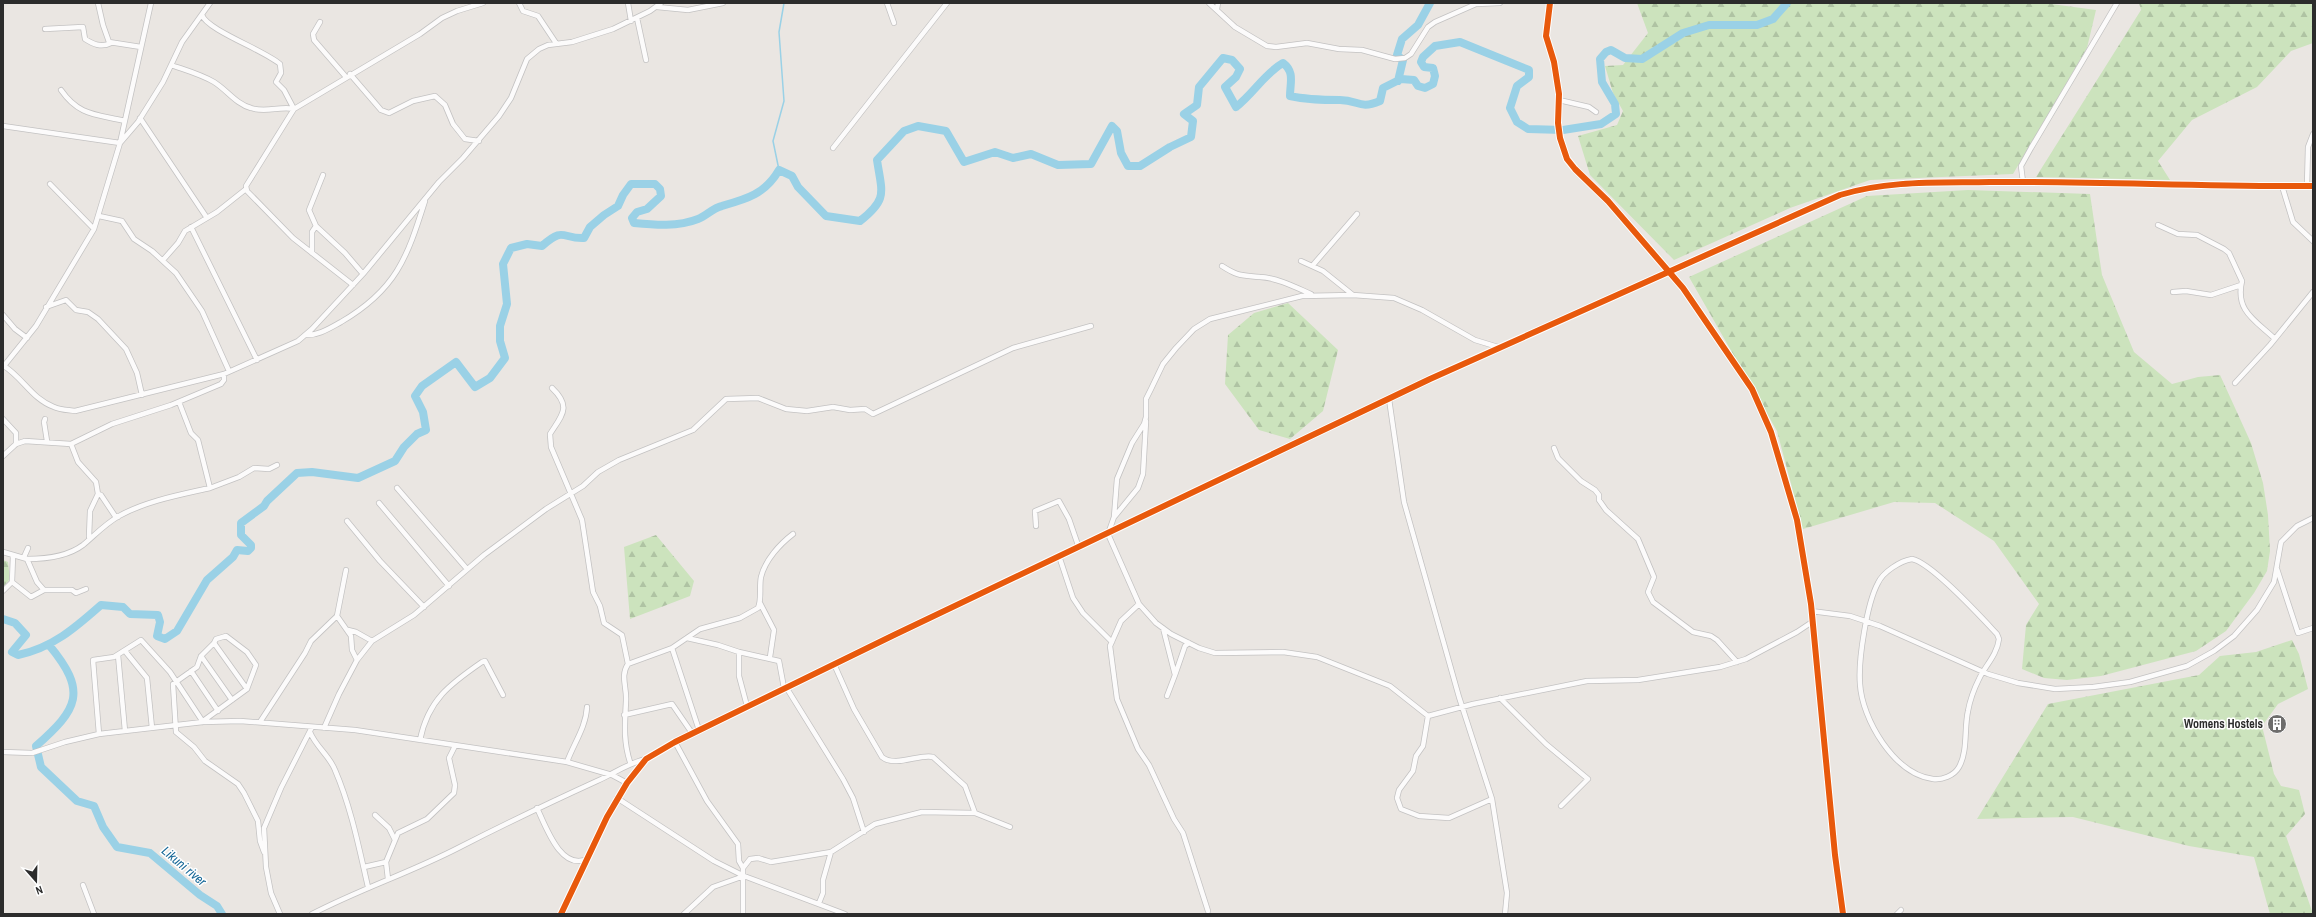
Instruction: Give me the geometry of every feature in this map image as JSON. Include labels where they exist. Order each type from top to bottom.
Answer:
[{"type":"street","points":[[98,3],[103,24],[111,43]]},
{"type":"street","points":[[151,3],[120,143],[94,229],[27,338],[4,366],[19,376],[37,398],[54,408],[83,410],[224,374],[256,360],[305,335],[324,332],[362,309],[385,288],[410,249],[426,197]]},
{"type":"street","points":[[120,143],[140,118],[163,82],[182,42],[210,3]]},
{"type":"street","points":[[163,260],[191,227],[217,212],[246,189],[294,109],[420,34],[442,18],[456,11],[483,3]]},
{"type":"street","points":[[519,3],[523,11],[538,16],[556,43]]},
{"type":"street","points":[[628,3],[631,21]]},
{"type":"street","points":[[305,335],[363,274],[426,197],[479,140],[511,98],[527,58],[539,49],[556,43],[586,38],[631,21],[657,7],[661,3]]},
{"type":"street","points":[[657,7],[684,11],[722,3]]},
{"type":"street","points":[[887,3],[894,23]]},
{"type":"street","points":[[833,148],[947,3]]},
{"type":"street","points":[[1209,3],[1235,26],[1267,46],[1276,47],[1306,43],[1339,49],[1362,50],[1395,59],[1405,58],[1411,54],[1428,27],[1435,22],[1476,4],[1500,3]]},
{"type":"street","points":[[1216,9],[1218,3]]},
{"type":"street","points":[[1550,3],[1546,36],[1554,62],[1559,100],[1558,123],[1560,138],[1570,164],[1608,201],[1683,288],[1740,370],[1765,414],[1797,520],[1811,611],[1834,848],[1843,914]]},
{"type":"street","points":[[2023,182],[2021,166],[2030,148],[2117,3]]},
{"type":"street","points":[[202,15],[204,20],[211,25],[236,40],[260,50],[280,64],[280,73],[276,82],[284,90],[294,109]]},
{"type":"street","points":[[637,18],[646,60]]},
{"type":"street","points":[[320,22],[313,34],[314,40],[381,110],[389,113],[417,100],[435,96],[446,105],[453,124],[465,139],[479,140]]},
{"type":"street","points":[[45,29],[83,27],[85,39],[93,44],[106,45],[111,43],[141,48]]},
{"type":"street","points":[[171,65],[201,75],[228,93],[238,103],[250,108],[272,109],[285,107],[294,109]]},
{"type":"street","points":[[61,90],[69,101],[80,110],[125,121]]},
{"type":"street","points":[[1559,100],[1588,107],[1596,112]]},
{"type":"street","points":[[140,118],[207,218]]},
{"type":"street","points":[[3,126],[120,143]]},
{"type":"street","points":[[2307,186],[2308,147],[2313,134]]},
{"type":"street","points":[[323,175],[309,210],[316,226],[363,274]]},
{"type":"street","points":[[312,914],[368,887],[459,848],[537,808],[612,775],[630,762],[646,759],[692,733],[747,706],[1059,556],[1079,548],[1174,500],[1498,347],[1787,217],[1854,191],[1904,183],[2023,182],[2313,186]]},
{"type":"street","points":[[50,184],[94,229]]},
{"type":"street","points":[[2282,186],[2293,222],[2313,240]]},
{"type":"street","points":[[246,189],[276,223],[353,285]]},
{"type":"street","points":[[1313,265],[1357,214]]},
{"type":"street","points":[[99,216],[122,221],[134,239],[163,260],[176,273],[202,311],[229,371]]},
{"type":"street","points":[[2158,225],[2178,234],[2197,235],[2227,251],[2242,279],[2239,290],[2244,311],[2275,339]]},
{"type":"street","points":[[312,253],[312,232],[316,226]]},
{"type":"street","points":[[191,227],[256,360]]},
{"type":"street","points":[[1301,261],[1313,265],[1353,295]]},
{"type":"street","points":[[1222,266],[1247,277],[1260,277],[1282,282],[1312,295]]},
{"type":"street","points":[[2173,292],[2186,291],[2210,295],[2241,285]]},
{"type":"street","points":[[2235,383],[2275,339],[2313,292]]},
{"type":"street","points":[[1114,517],[1138,488],[1143,474],[1146,400],[1163,364],[1198,326],[1210,319],[1277,301],[1312,295],[1353,295],[1394,298],[1422,310],[1474,340],[1498,347]]},
{"type":"street","points":[[46,307],[66,300],[76,310],[88,312],[98,319],[126,349],[137,373],[142,394]]},
{"type":"street","points":[[3,315],[15,329],[27,338]]},
{"type":"street","points":[[324,728],[339,694],[358,660],[372,641],[424,607],[467,569],[513,532],[571,494],[598,472],[619,460],[693,430],[726,399],[758,398],[786,409],[807,411],[833,407],[850,410],[865,409],[873,414],[1013,348],[1091,326]]},
{"type":"street","points":[[3,456],[16,444],[31,440],[71,444],[112,424],[179,402],[221,384],[224,380],[224,374]]},
{"type":"street","points":[[552,388],[558,394],[564,411],[549,438],[555,460],[582,520],[594,592],[600,606],[604,623],[622,634],[628,664],[624,677],[626,700],[624,715],[624,738],[630,762]]},
{"type":"street","points":[[1389,399],[1396,437],[1398,472],[1404,502],[1462,707],[1492,799],[1507,894],[1505,914]]},
{"type":"street","points":[[179,402],[191,432],[198,440],[204,473],[210,488]]},
{"type":"street","points":[[1146,417],[1132,443],[1117,479],[1114,517],[1108,534],[1139,604],[1162,628],[1189,643],[1215,653],[1283,652],[1317,657],[1390,686],[1428,716]]},
{"type":"street","points":[[3,419],[16,433],[16,444]]},
{"type":"street","points":[[46,419],[44,422],[47,441]]},
{"type":"street","points":[[71,444],[78,462],[96,482],[98,494],[90,511],[89,537]]},
{"type":"street","points":[[1554,448],[1558,458],[1581,481],[1595,490],[1606,510],[1638,539],[1654,577],[1648,592],[1653,602],[1693,632],[1711,636],[1717,640],[1737,662]]},
{"type":"street","points":[[3,552],[13,556],[18,555],[26,558],[43,559],[62,555],[83,544],[89,537],[118,517],[150,504],[210,488],[233,480],[254,468],[269,469],[277,465]]},
{"type":"street","points":[[397,488],[467,569]]},
{"type":"street","points":[[98,494],[101,495],[115,516],[118,517]]},
{"type":"street","points":[[1036,526],[1035,511],[1059,501],[1069,519],[1079,548]]},
{"type":"street","points":[[379,503],[449,586]]},
{"type":"street","points":[[1811,611],[1831,612],[1867,622],[1901,634],[1984,673],[2018,683],[2055,689],[2114,684],[2175,671],[2208,656],[2244,626],[2274,582],[2281,542],[2297,526],[2313,518]]},
{"type":"street","points":[[347,521],[380,561],[424,607]]},
{"type":"street","points":[[628,664],[672,648],[700,629],[751,614],[758,608],[760,603],[761,576],[765,568],[778,545],[792,534]]},
{"type":"street","points":[[28,548],[26,558],[37,582],[44,590]]},
{"type":"street","points":[[3,591],[12,582],[13,556]]},
{"type":"street","points":[[1059,556],[1073,598],[1083,613],[1112,642]]},
{"type":"street","points":[[1907,560],[1918,560],[1965,601],[1997,634],[1998,644],[1984,673],[1979,679],[1968,711],[1962,759],[1957,770],[1949,776],[1937,780],[1916,774],[1896,760],[1888,752],[1880,740],[1862,696],[1860,683],[1861,656],[1867,622],[1880,579],[1890,570],[1907,560]]},
{"type":"street","points":[[2277,567],[2298,633],[2313,628]]},
{"type":"street","points":[[260,722],[305,653],[311,641],[337,616],[346,570]]},
{"type":"street","points":[[12,582],[31,597],[44,590],[72,590],[76,593],[86,589]]},
{"type":"street","points":[[760,603],[774,630],[770,657]]},
{"type":"street","points":[[1139,604],[1121,621],[1112,642],[1111,656],[1118,699],[1138,749],[1149,765],[1174,819],[1183,833],[1208,911]]},
{"type":"street","points":[[337,616],[348,630],[352,650],[358,660]]},
{"type":"street","points":[[1428,716],[1500,698],[1587,681],[1638,680],[1720,667],[1737,662],[1779,642],[1812,622]]},
{"type":"street","points":[[1162,628],[1175,675]]},
{"type":"street","points":[[348,630],[356,632],[372,641]]},
{"type":"street","points":[[203,721],[247,689],[256,665],[248,652],[226,636],[216,639],[201,656],[196,667],[175,680],[173,684],[176,726],[179,735],[194,747],[205,761],[238,784],[244,792],[258,821],[260,841],[264,852],[271,893],[277,914]]},
{"type":"street","points":[[687,638],[718,645],[739,652],[776,658],[781,664],[785,688],[843,779],[853,798],[864,832]]},
{"type":"street","points":[[99,734],[93,662],[96,658],[118,655],[138,640],[143,640],[175,680],[203,721]]},
{"type":"street","points":[[214,643],[247,689]]},
{"type":"street","points":[[1167,696],[1185,646],[1189,643]]},
{"type":"street","points":[[672,648],[699,730]]},
{"type":"street","points":[[125,651],[147,678],[152,728]]},
{"type":"street","points":[[739,652],[739,676],[747,706]]},
{"type":"street","points":[[118,655],[125,731]]},
{"type":"street","points":[[201,656],[232,700]]},
{"type":"street","points":[[420,740],[425,719],[439,697],[457,680],[482,662],[485,661],[503,695]]},
{"type":"street","points":[[834,664],[854,709],[882,757],[895,760],[914,760],[928,755],[933,757],[965,786],[975,813]]},
{"type":"street","points":[[191,671],[218,711]]},
{"type":"street","points":[[1500,698],[1546,744],[1588,779],[1561,806]]},
{"type":"street","points":[[624,715],[672,704],[692,733]]},
{"type":"street","points":[[567,762],[584,724],[586,707]]},
{"type":"street","points":[[1428,716],[1423,746],[1416,756],[1413,772],[1399,790],[1397,798],[1401,809],[1419,816],[1449,818],[1492,799]]},
{"type":"street","points":[[3,752],[32,753],[65,742],[99,734],[176,726],[203,721],[260,722],[311,730],[324,728],[355,730],[567,762],[612,775],[628,783]]},
{"type":"street","points":[[264,852],[266,821],[311,730]]},
{"type":"street","points":[[311,730],[315,744],[326,752],[335,770],[350,814],[368,887]]},
{"type":"street","points":[[675,742],[707,801],[738,844],[739,861],[743,868],[744,876],[743,914]]},
{"type":"street","points":[[388,879],[386,862],[394,840],[402,830],[427,819],[454,794],[455,785],[448,758],[455,746]]},
{"type":"street","points":[[561,914],[617,798],[646,759]]},
{"type":"street","points":[[617,798],[700,853],[744,876],[845,914]]},
{"type":"street","points":[[537,808],[558,848],[570,861],[581,862],[587,859]]},
{"type":"street","points":[[743,868],[750,859],[758,858],[771,862],[831,852],[875,824],[890,818],[922,812],[975,813],[1010,827]]},
{"type":"street","points":[[375,815],[389,828],[394,840]]},
{"type":"street","points":[[818,903],[823,893],[823,880],[831,852]]},
{"type":"street","points":[[364,867],[386,862]]},
{"type":"street","points":[[684,914],[713,887],[744,876]]},
{"type":"street","points":[[83,885],[94,914]]},
{"type":"street","points":[[276,908],[280,914]]},
{"type":"street","points":[[1897,914],[1901,910]]},
{"type":"green space","points":[[1637,3],[2044,3],[2096,10],[2087,48],[2013,174],[1870,180],[1790,208],[1674,260],[1590,175],[1578,136],[1617,125],[1623,111],[1613,93],[1605,66],[1623,65],[1648,33]]},
{"type":"green space","points":[[2139,3],[2313,3],[2313,43],[2291,51],[2257,87],[2192,120],[2158,161],[2170,180],[2036,177],[2141,10]]},
{"type":"green space","points":[[1968,190],[2090,194],[2102,275],[2134,352],[2172,384],[2198,377],[2220,375],[2251,443],[2263,483],[2268,515],[2270,551],[2267,571],[2254,593],[2226,631],[2196,651],[2101,676],[2067,680],[2044,678],[2022,669],[2026,625],[2039,604],[1994,541],[1935,503],[1894,502],[1803,529],[1777,431],[1689,277],[1867,196]]},
{"type":"green space","points":[[1288,303],[1338,350],[1323,411],[1290,439],[1259,430],[1225,384],[1228,335],[1254,313]]},
{"type":"green space","points":[[656,535],[694,581],[690,596],[630,619],[624,547]]},
{"type":"green space","points":[[3,560],[8,562],[10,579],[3,587]]},
{"type":"green space","points":[[2292,640],[2299,654],[2308,689],[2278,704],[2262,726],[2274,774],[2281,786],[2299,790],[2305,814],[2286,836],[2313,914],[2270,914],[2254,857],[2189,846],[2073,817],[1977,819],[2048,704],[2199,675],[2220,656],[2256,652]]},
{"type":"waterway","points":[[779,170],[773,141],[784,101],[779,32],[784,3]]},
{"type":"waterway","points":[[1398,81],[1403,60],[1397,55],[1402,39],[1418,25],[1430,3]]},
{"type":"waterway","points":[[3,619],[15,623],[26,635],[12,652],[18,655],[42,647],[62,636],[82,622],[101,605],[123,607],[130,614],[158,615],[160,622],[157,636],[165,639],[177,631],[207,580],[233,557],[237,550],[248,551],[251,548],[251,545],[241,535],[241,523],[264,506],[267,501],[297,473],[312,472],[358,478],[395,461],[404,447],[417,434],[426,430],[423,412],[415,396],[422,386],[456,362],[475,387],[490,378],[505,358],[500,341],[500,326],[507,304],[503,264],[511,248],[527,244],[542,246],[555,236],[559,235],[584,238],[590,227],[618,206],[623,195],[631,184],[655,184],[660,189],[661,196],[647,209],[637,212],[632,218],[634,223],[658,225],[690,222],[719,207],[755,194],[768,185],[779,170],[792,176],[798,187],[826,216],[860,221],[875,207],[881,195],[877,160],[904,131],[918,126],[946,131],[964,162],[995,152],[1013,158],[1031,154],[1058,165],[1091,164],[1112,126],[1117,131],[1121,153],[1128,166],[1140,166],[1170,147],[1191,137],[1193,121],[1184,114],[1197,105],[1199,87],[1223,58],[1232,60],[1240,69],[1236,77],[1225,87],[1236,107],[1270,72],[1283,63],[1287,66],[1290,74],[1290,96],[1321,100],[1346,100],[1368,105],[1380,101],[1383,88],[1401,79],[1414,80],[1418,86],[1425,88],[1433,84],[1435,76],[1433,68],[1424,67],[1421,62],[1423,57],[1435,46],[1460,42],[1529,70],[1529,77],[1517,86],[1510,108],[1517,122],[1528,129],[1563,130],[1601,124],[1616,114],[1615,104],[1602,82],[1600,59],[1606,52],[1611,50],[1625,58],[1642,59],[1683,33],[1709,25],[1757,25],[1773,19],[1787,3]]},
{"type":"waterway","name":"Likuni river","points":[[49,645],[69,675],[73,688],[73,699],[69,710],[61,721],[36,746],[41,767],[77,801],[94,806],[103,827],[117,847],[150,853],[200,895],[217,906],[222,914]]},
{"type":"cycle path","points":[[1550,3],[1546,36],[1554,62],[1559,94],[1558,123],[1560,138],[1567,159],[1575,169],[1608,201],[1683,288],[1752,389],[1771,432],[1797,520],[1811,604],[1835,855],[1843,914]]},
{"type":"cycle path","points":[[561,914],[607,817],[627,783],[646,759],[675,742],[894,635],[1430,379],[1840,195],[1858,190],[1914,183],[2071,182],[2232,186],[2313,186]]},
{"type":"place","name":"Womens Hostels","points":[[2277,724]]}]
